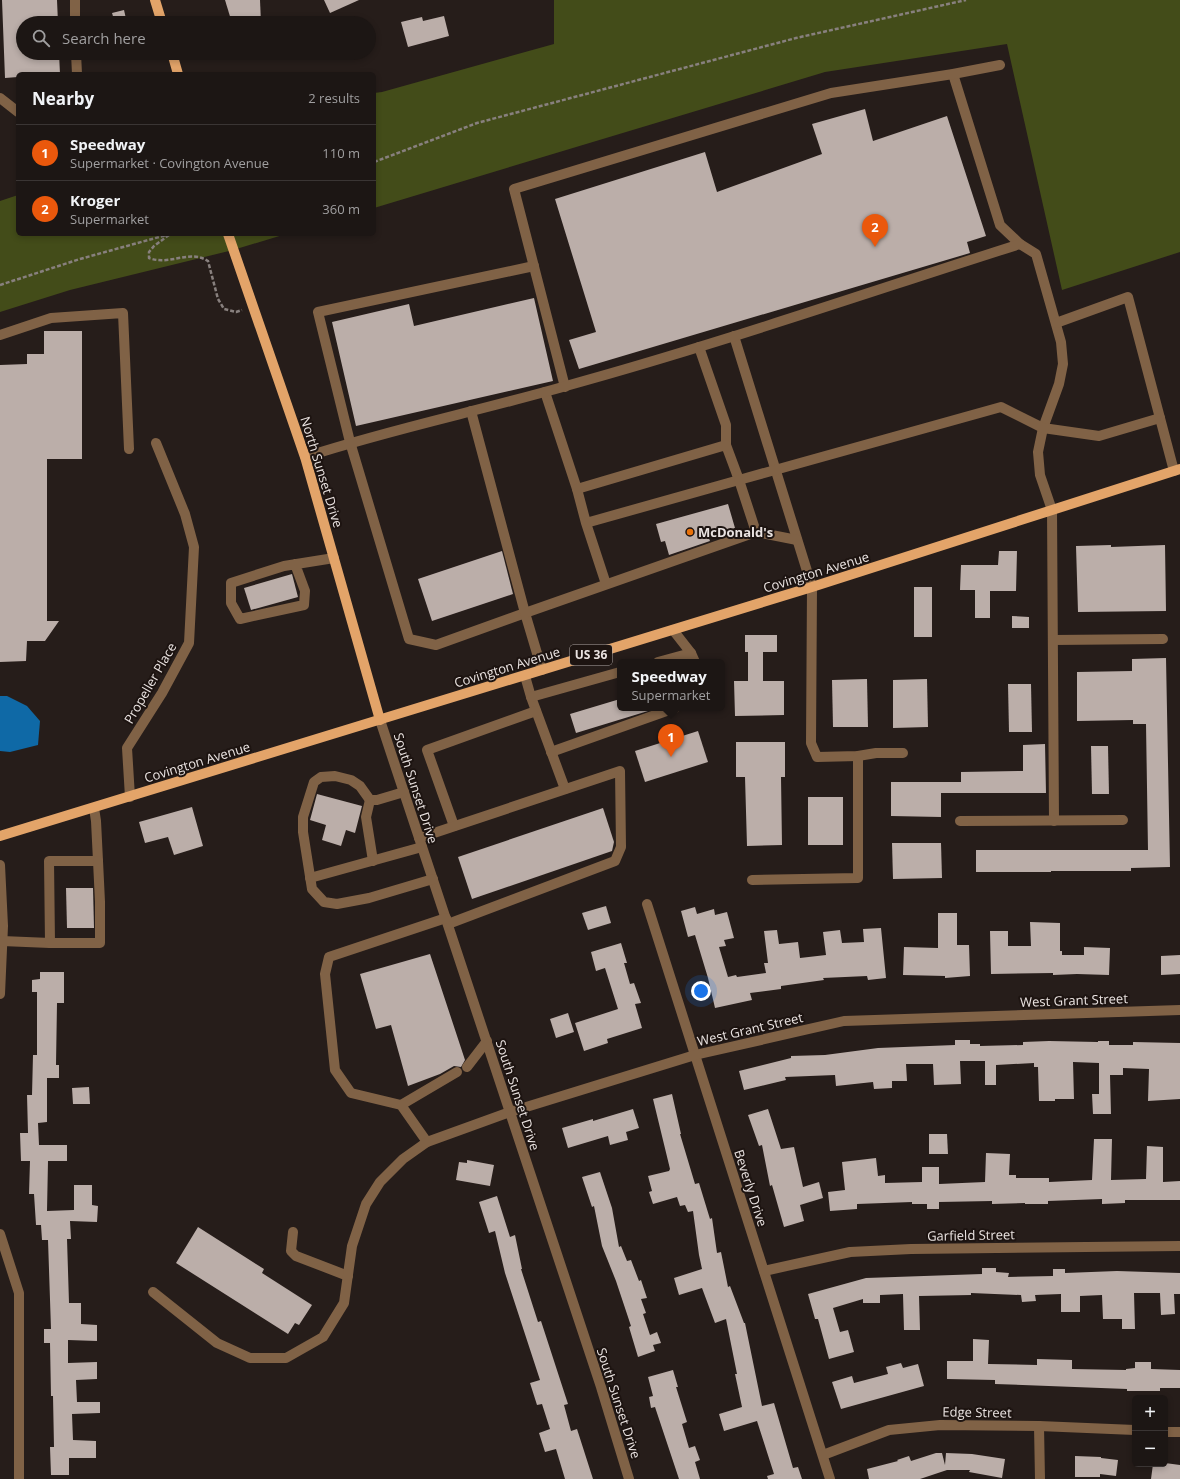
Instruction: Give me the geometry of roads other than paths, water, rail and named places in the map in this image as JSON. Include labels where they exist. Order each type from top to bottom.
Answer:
[{"type":"main road","points":[[155,0],[160,16]]},
{"type":"main road","points":[[174,60],[177,72]]},
{"type":"main road","name":"North Sunset Drive","points":[[229,236],[305,457],[380,720]]},
{"type":"main road","name":"Covington Avenue","points":[[0,836],[812,587],[1177,470]]},
{"type":"street","points":[[75,0],[75,16]]},
{"type":"street","points":[[76,60],[76,72]]},
{"type":"street","points":[[565,387],[514,189],[831,93],[952,74],[1000,64]]},
{"type":"street","points":[[952,74],[1000,225],[1020,244],[1036,254],[1061,342],[1063,364],[1059,384],[1043,428],[1038,452],[1040,475],[1052,510],[1054,821]]},
{"type":"street","points":[[0,98],[16,110]]},
{"type":"street","points":[[305,457],[350,442],[565,387],[734,336],[1020,244]]},
{"type":"street","points":[[534,266],[318,312],[350,442],[409,640],[436,645],[756,532],[797,540]]},
{"type":"street","points":[[1056,323],[1128,297],[1160,418],[1177,470]]},
{"type":"street","points":[[0,335],[52,318],[123,313],[129,449]]},
{"type":"street","points":[[734,336],[812,587],[811,743],[817,757],[858,756],[876,753],[903,753]]},
{"type":"street","points":[[698,347],[726,425],[726,445],[756,532]]},
{"type":"street","points":[[545,392],[606,584]]},
{"type":"street","points":[[586,523],[1001,407],[1043,428],[1099,436],[1160,418]]},
{"type":"street","points":[[471,411],[525,613],[542,670]]},
{"type":"street","name":"Propeller Place","points":[[130,797],[127,748],[162,693],[189,643],[194,547],[185,514],[156,443]]},
{"type":"street","points":[[577,489],[726,445]]},
{"type":"street","points":[[295,564],[305,591],[304,605],[240,619],[231,603],[231,583],[284,566],[295,564],[334,558]]},
{"type":"street","points":[[673,630],[693,657],[679,659]]},
{"type":"street","points":[[1053,640],[1163,640]]},
{"type":"street","points":[[531,697],[617,673]]},
{"type":"street","points":[[525,676],[531,697],[565,789]]},
{"type":"street","points":[[454,826],[427,750],[536,711]]},
{"type":"street","points":[[551,752],[667,711]]},
{"type":"street","name":"South Sunset Drive","points":[[380,720],[487,1041],[629,1479]]},
{"type":"street","points":[[752,880],[858,878],[858,756]]},
{"type":"street","points":[[310,878],[373,861],[421,842],[454,826],[620,771],[621,847],[615,861],[447,921],[329,957],[325,974],[335,1070],[351,1093],[401,1105],[427,1142]]},
{"type":"street","points":[[373,861],[366,817],[370,800],[360,786],[351,780],[335,776],[321,777],[314,782],[303,817],[303,832],[312,889],[324,902],[337,904],[369,898],[433,879]]},
{"type":"street","points":[[370,800],[377,800],[404,792]]},
{"type":"street","points":[[2,941],[100,943],[100,902],[94,808]]},
{"type":"street","points":[[960,821],[1124,820]]},
{"type":"street","points":[[50,943],[49,861],[98,861]]},
{"type":"street","points":[[0,865],[3,926],[0,994]]},
{"type":"street","name":"Beverly Drive","points":[[647,904],[830,1479]]},
{"type":"street","name":"West Grant Street","points":[[153,1292],[217,1343],[250,1358],[286,1358],[323,1337],[344,1302],[352,1246],[366,1204],[380,1182],[403,1158],[427,1142],[510,1112],[694,1055],[844,1020],[1180,1010]]},
{"type":"street","points":[[467,1067],[487,1041]]},
{"type":"street","points":[[401,1105],[457,1072]]},
{"type":"street","points":[[293,1232],[291,1251],[296,1256],[348,1276]]},
{"type":"street","points":[[0,1234],[18,1293],[18,1479]]},
{"type":"street","name":"Garfield Street","points":[[764,1271],[850,1252],[904,1249],[1180,1246]]},
{"type":"street","name":"Edge Street","points":[[823,1455],[890,1430],[940,1424],[1132,1430]]},
{"type":"street","points":[[1039,1426],[1040,1479]]},
{"type":"street","points":[[1168,1432],[1180,1432]]},
{"type":"water","points":[[0,696],[7,696],[27,706],[40,721],[38,745],[10,752],[0,751]]},
{"type":"place","name":"Kroger","points":[[875,247]]},
{"type":"place","name":"McDonald's","points":[[690,532]]},
{"type":"place","name":"Speedway","points":[[671,757]]}]
